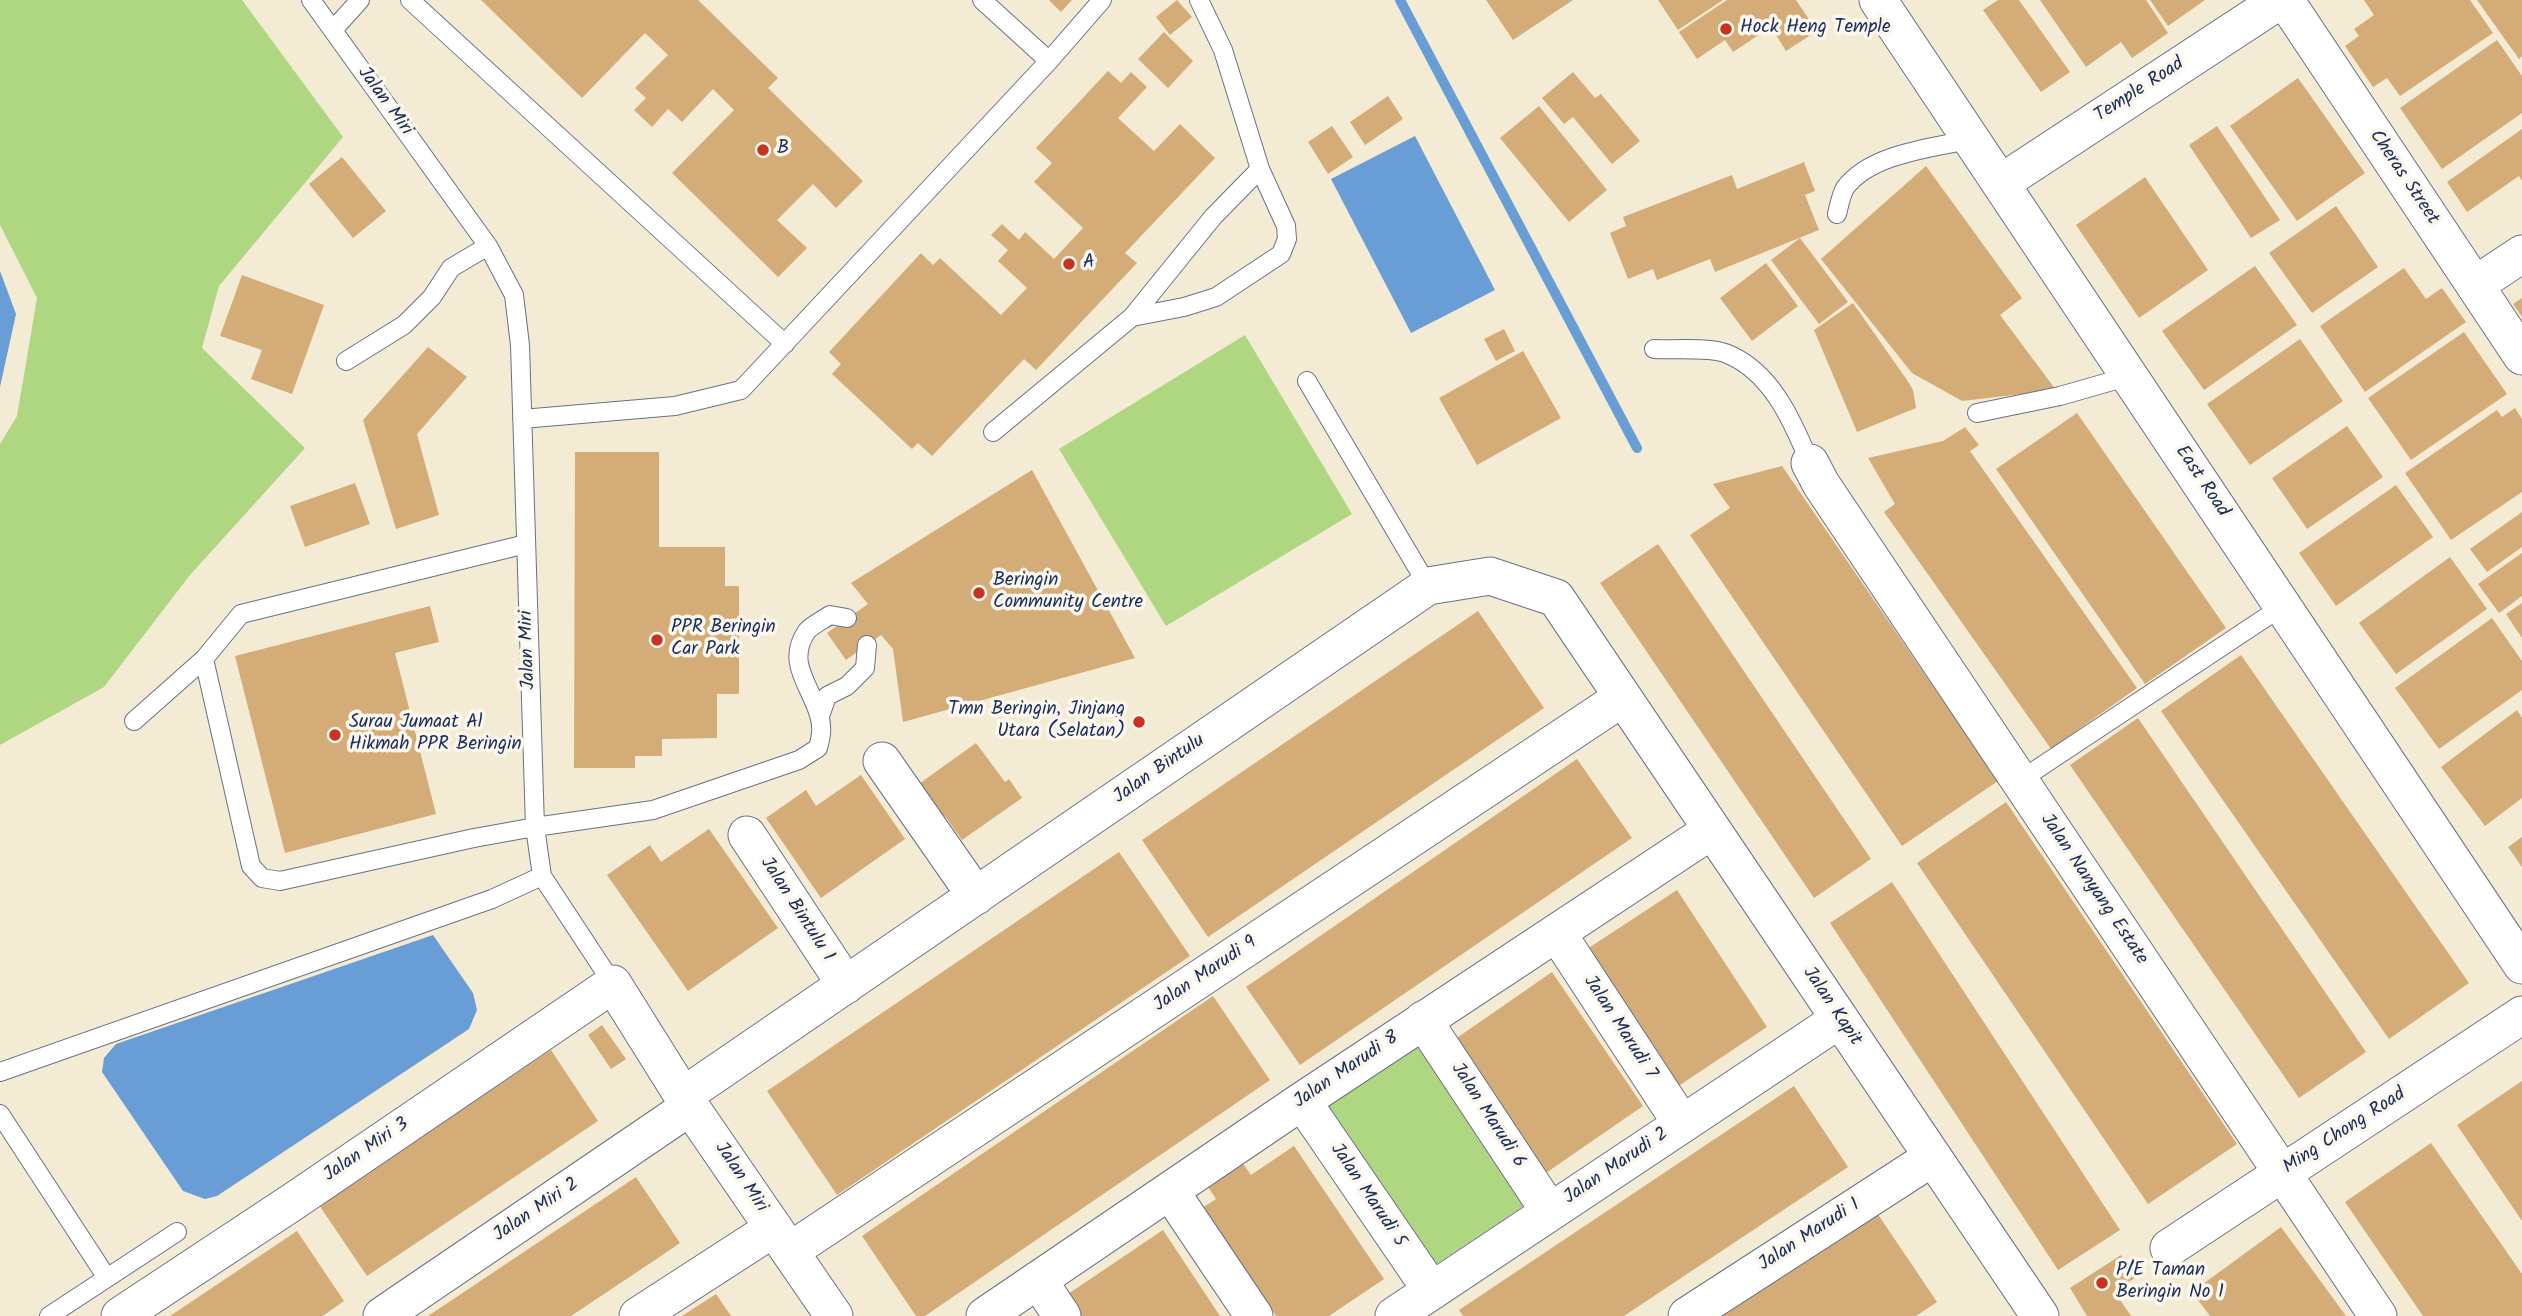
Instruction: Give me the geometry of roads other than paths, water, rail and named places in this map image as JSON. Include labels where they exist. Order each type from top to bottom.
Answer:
[{"type":"street","name":"East Road","points":[[1878,0],[2522,965]]},
{"type":"street","name":"Temple Road","points":[[2001,183],[2282,0]]},
{"type":"street","name":"Cheras Street","points":[[2282,0],[2522,356]]},
{"type":"street","points":[[2475,285],[2522,254]]},
{"type":"street","name":"Jalan Nanyang Estate","points":[[1810,463],[1821,484],[2378,1316]]},
{"type":"street","name":"Jalan Bintulu","points":[[687,1101],[846,985],[1427,586],[1490,576],[1556,598],[1622,698]]},
{"type":"street","name":"Jalan Kapit","points":[[1622,698],[1933,1157],[2034,1314]]},
{"type":"street","name":"Jalan Marudi 9","points":[[638,1316],[782,1240],[1622,698]]},
{"type":"street","points":[[882,761],[976,896]]},
{"type":"street","name":"Jalan Marudi 8","points":[[985,1316],[1423,1020],[1712,830]]},
{"type":"street","name":"Jalan Bintulu 1","points":[[747,835],[846,985]]},
{"type":"street","name":"Jalan Marudi 7","points":[[1557,933],[1682,1124]]},
{"type":"street","name":"Jalan Miri","points":[[613,984],[687,1101],[834,1316]]},
{"type":"street","name":"Jalan Miri 3","points":[[120,1316],[613,984]]},
{"type":"street","name":"Ming Chong Road","points":[[2169,1248],[2522,1015]]},
{"type":"street","name":"Jalan Marudi 2","points":[[1394,1316],[1840,1019]]},
{"type":"street","name":"Jalan Marudi 6","points":[[1423,1020],[1550,1212]]},
{"type":"street","name":"Jalan Miri 2","points":[[383,1316],[687,1101]]},
{"type":"street","name":"Jalan Marudi 5","points":[[1302,1101],[1432,1291]]},
{"type":"street","name":"Jalan Marudi 1","points":[[1687,1316],[1933,1157]]},
{"type":"street","points":[[1170,1191],[1254,1316]]},
{"type":"street","points":[[1038,1280],[1062,1316]]},
{"type":"lane","name":"Jalan Miri","points":[[311,0],[488,246],[514,295],[520,345],[535,827],[542,876],[613,984]]},
{"type":"lane","points":[[332,30],[360,0]]},
{"type":"lane","points":[[410,0],[785,344]]},
{"type":"lane","points":[[982,0],[1049,61]]},
{"type":"lane","points":[[522,419],[675,406],[741,390],[1049,61],[1102,0]]},
{"type":"lane","points":[[1132,317],[1184,307],[1216,297],[1281,254],[1287,239],[1286,226],[1260,169],[1223,51],[1199,0]]},
{"type":"lane","points":[[1837,215],[1844,190],[1861,172],[1882,160],[1972,139]]},
{"type":"lane","points":[[993,432],[1132,317],[1213,217],[1260,169]]},
{"type":"lane","points":[[346,361],[404,325],[432,297],[452,268],[488,246]]},
{"type":"lane","points":[[1654,349],[1723,352],[1746,363],[1767,383],[1787,415],[1810,463]]},
{"type":"lane","points":[[1977,413],[2060,396],[2130,376]]},
{"type":"lane","points":[[1307,381],[1427,586]]},
{"type":"lane","points":[[134,721],[204,659],[241,614],[526,544]]},
{"type":"lane","points":[[2019,781],[2283,607]]},
{"type":"lane","points":[[204,659],[251,866],[262,878],[279,881],[535,827],[653,810],[799,760],[818,748],[822,732],[820,716],[797,664],[800,647],[807,630],[830,615],[848,618]]},
{"type":"lane","points":[[820,716],[827,696],[847,686],[864,668],[867,645]]},
{"type":"lane","points":[[0,1072],[492,899],[542,876]]},
{"type":"lane","points":[[0,1114],[107,1278]]},
{"type":"lane","points":[[49,1316],[177,1232]]},
{"type":"water","points":[[1415,136],[1495,290],[1411,333],[1331,179]]},
{"type":"water","points":[[0,271],[16,314],[0,387]]},
{"type":"water","points":[[433,935],[473,993],[477,1010],[469,1029],[217,1196],[205,1199],[183,1191],[102,1072],[104,1058],[116,1044]]},
{"type":"waterway","points":[[1400,0],[1637,448]]},
{"type":"place","name":"Hock Heng Temple","points":[[1726,29]]},
{"type":"place","name":"B","points":[[763,150]]},
{"type":"place","name":"A","points":[[1069,264]]},
{"type":"place","name":"Beringin Community Centre","points":[[979,593]]},
{"type":"place","name":"PPR Beringin Car Park","points":[[657,640]]},
{"type":"place","name":"Tmn Beringin, Jinjang Utara (Selatan)","points":[[1139,722]]},
{"type":"place","name":"Surau Jumaat Al Hikmah PPR Beringin","points":[[335,735]]},
{"type":"place","name":"P/E Taman Beringin No 1","points":[[2102,1283]]}]
